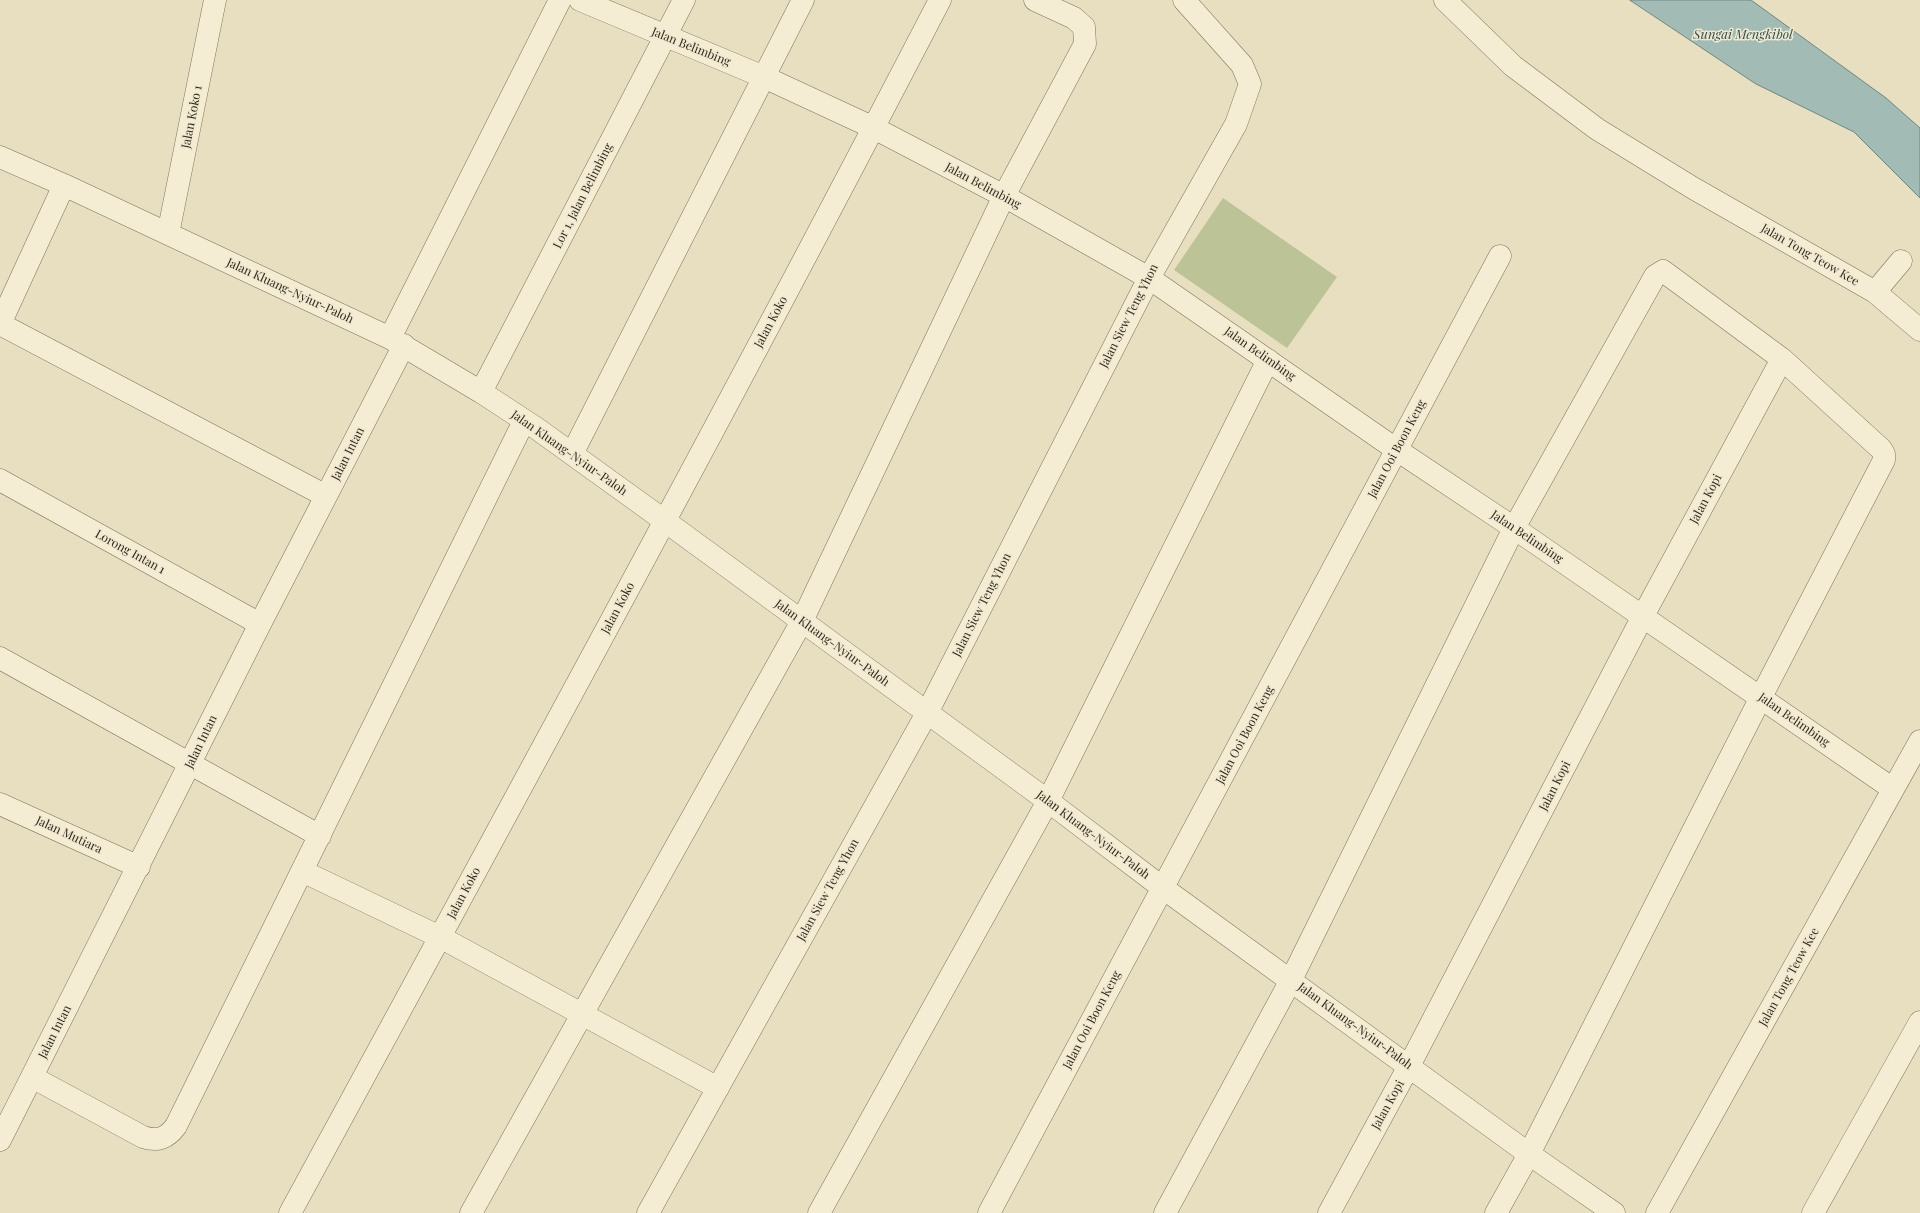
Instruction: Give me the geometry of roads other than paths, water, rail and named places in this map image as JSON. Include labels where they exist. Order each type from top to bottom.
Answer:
[{"type":"street","name":"Jalan Koko 1","points":[[168,234],[216,0]]},
{"type":"street","name":"Jalan Intan","points":[[0,1140],[326,496],[397,342],[560,0]]},
{"type":"street","name":"Jalan Belimbing","points":[[580,0],[665,37],[764,77],[874,128],[1004,196],[1149,278],[1396,450],[1514,528],[1893,789]]},
{"type":"street","name":"Lor 1, Jalan Belimbing","points":[[481,392],[684,0]]},
{"type":"street","points":[[572,454],[803,0]]},
{"type":"street","name":"Jalan Koko","points":[[290,1213],[665,521],[874,128],[940,0]]},
{"type":"street","points":[[471,1213],[802,621],[1004,196],[1085,44],[1084,27],[1074,18],[1036,0]]},
{"type":"street","name":"Jalan Siew Teng Yhon","points":[[648,1213],[927,713],[1149,278],[1236,124],[1250,84],[1242,65],[1184,0]]},
{"type":"street","name":"Jalan Tong Teow Kee","points":[[1445,0],[1513,66],[1597,129],[1693,188],[1875,292],[1920,330]]},
{"type":"street","name":"Jalan Kluang-Nyiur-Paloh","points":[[0,157],[64,185],[397,342],[481,392],[572,454],[665,521],[1048,801],[1163,888],[1529,1154],[1614,1213]]},
{"type":"street","points":[[64,185],[0,324],[326,496]]},
{"type":"street","name":"Jalan Ooi Boon Keng","points":[[989,1213],[1500,256]]},
{"type":"street","points":[[1875,292],[1901,261]]},
{"type":"street","points":[[1165,1213],[1291,980],[1514,528],[1654,276],[1663,271],[1782,359],[1881,449],[1884,454],[1884,460],[1761,697],[1529,1154],[1496,1213]]},
{"type":"street","name":"Jalan Kopi","points":[[1329,1213],[1409,1066],[1643,616],[1782,359]]},
{"type":"street","points":[[819,1213],[1048,801],[1268,360]]},
{"type":"street","points":[[32,1077],[144,1137],[153,1140],[162,1139],[170,1134],[176,1126],[524,421]]},
{"type":"street","name":"Lorong Intan 1","points":[[0,480],[260,624]]},
{"type":"street","points":[[0,658],[320,836]]},
{"type":"street","name":"Jalan Tong Teow Kee","points":[[1657,1213],[1920,741]]},
{"type":"street","name":"Jalan Mutiara","points":[[0,804],[139,867]]},
{"type":"street","points":[[302,871],[440,937],[581,1015],[718,1088]]},
{"type":"street","points":[[1813,1213],[1920,1022]]},
{"type":"water","name":"Sungai Mengkibol","points":[[1630,0],[1751,0],[1886,98],[1920,128],[1920,198],[1854,132],[1756,84]]}]
